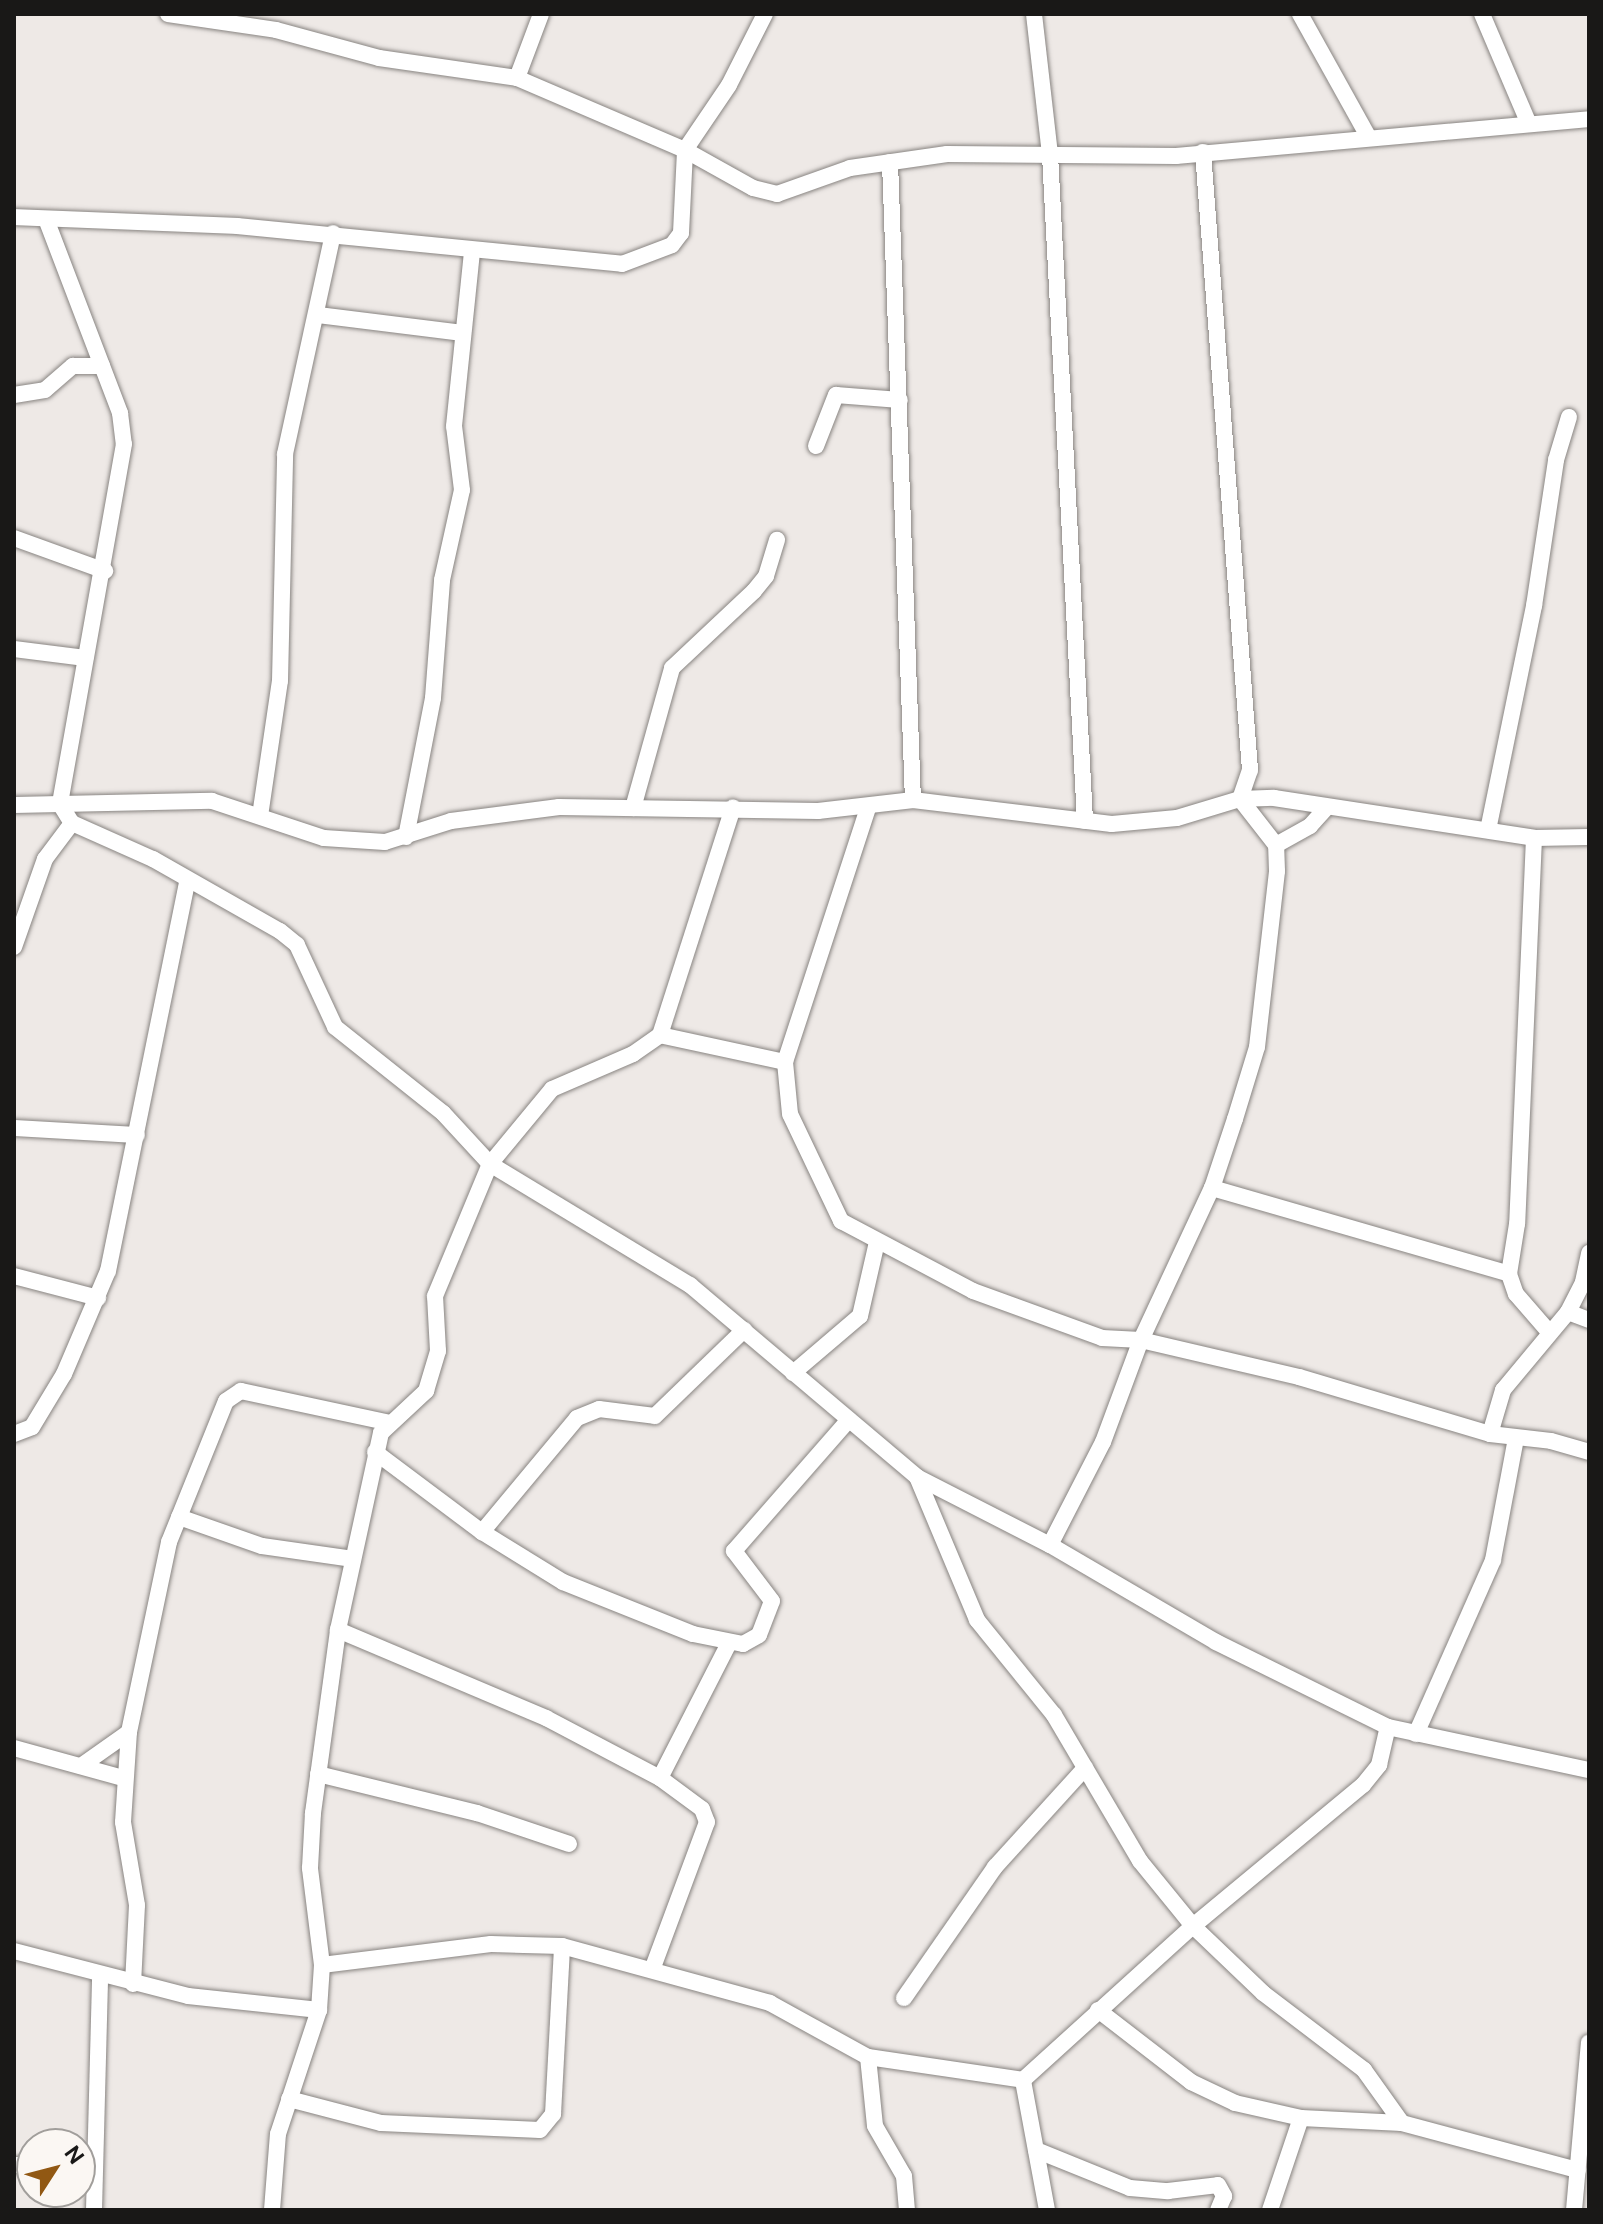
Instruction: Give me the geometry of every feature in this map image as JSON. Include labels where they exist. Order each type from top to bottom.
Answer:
[{"type":"street","points":[[168,14],[276,22],[379,58],[517,78],[685,150],[753,188],[777,194],[824,175],[947,154],[1203,152],[1589,119]]},
{"type":"street","points":[[517,78],[541,14]]},
{"type":"street","points":[[14,217],[333,233],[472,251],[622,264],[672,245],[685,224],[685,150],[729,85],[765,14]]},
{"type":"street","points":[[1034,14],[1050,155],[1085,821]]},
{"type":"street","points":[[1300,14],[1368,136]]},
{"type":"street","points":[[1482,14],[1528,122]]},
{"type":"street","points":[[1203,152],[1250,770],[1240,799]]},
{"type":"street","points":[[890,162],[913,800]]},
{"type":"street","points":[[46,219],[120,413],[124,444],[105,571],[85,658],[60,804],[72,823],[187,881],[297,945],[335,1027],[443,1113],[490,1164],[690,1285],[847,1422],[917,1477],[1050,1545],[1175,1620],[1388,1727],[1589,1770]]},
{"type":"street","points":[[260,816],[280,681],[285,454],[318,315],[333,233]]},
{"type":"street","points":[[406,837],[433,698],[444,569],[462,490],[454,426],[472,251]]},
{"type":"street","points":[[318,315],[463,333]]},
{"type":"street","points":[[14,395],[45,390],[73,366],[102,366]]},
{"type":"street","points":[[816,446],[836,395],[900,400]]},
{"type":"street","points":[[1488,830],[1534,606],[1556,460],[1569,417]]},
{"type":"street","points":[[14,538],[105,571]]},
{"type":"street","points":[[633,808],[672,668],[754,591],[766,576],[777,540]]},
{"type":"street","points":[[14,649],[85,658]]},
{"type":"street","points":[[1250,770],[1274,798]]},
{"type":"street","points":[[14,805],[212,801],[324,838],[385,842],[451,821],[498,813],[633,808],[868,808],[913,800],[1112,824],[1177,818],[1240,799],[1274,798],[1534,838],[1589,837]]},
{"type":"street","points":[[1050,1545],[1103,1442],[1141,1340],[1212,1188],[1257,1047],[1276,845],[1240,799]]},
{"type":"street","points":[[272,2210],[278,2134],[319,2010],[322,1965],[310,1868],[318,1774],[338,1630],[375,1452],[390,1423],[426,1391],[438,1351],[435,1296],[490,1164],[552,1089],[633,1054],[660,1035],[733,807]]},
{"type":"street","points":[[1276,845],[1310,826],[1327,807]]},
{"type":"street","points":[[868,808],[785,1062],[790,1114],[829,1205],[841,1221],[973,1291],[1102,1338],[1141,1340],[1299,1377],[1490,1434],[1589,1452]]},
{"type":"street","points":[[14,947],[45,859],[72,823]]},
{"type":"street","points":[[1534,838],[1517,1224],[1509,1274],[1516,1294],[1549,1332]]},
{"type":"street","points":[[14,1434],[24,1432],[39,1416],[98,1298],[137,1135],[187,881]]},
{"type":"street","points":[[660,1035],[785,1062]]},
{"type":"street","points":[[14,1128],[137,1135]]},
{"type":"street","points":[[1212,1188],[1509,1274]]},
{"type":"street","points":[[793,1373],[860,1316],[877,1242]]},
{"type":"street","points":[[1490,1434],[1503,1390],[1568,1312],[1583,1282],[1589,1253]]},
{"type":"street","points":[[14,1276],[98,1298]]},
{"type":"street","points":[[1568,1312],[1589,1320]]},
{"type":"street","points":[[482,1532],[577,1418],[599,1409],[655,1416],[744,1330]]},
{"type":"street","points":[[133,1984],[137,1905],[124,1839],[123,1778],[129,1732],[162,1567],[179,1517],[232,1395],[241,1391],[390,1423]]},
{"type":"street","points":[[375,1452],[482,1532],[563,1582],[729,1643],[750,1643],[759,1635],[772,1601],[735,1556],[736,1546],[847,1422]]},
{"type":"street","points":[[1416,1734],[1493,1560],[1516,1438]]},
{"type":"street","points":[[917,1477],[977,1620],[1054,1715],[1140,1861],[1193,1926],[1263,1993],[1364,2070],[1402,2123]]},
{"type":"street","points":[[179,1517],[262,1546],[353,1559]]},
{"type":"street","points":[[338,1630],[546,1718],[660,1778],[702,1809],[707,1822],[652,1970]]},
{"type":"street","points":[[660,1778],[729,1643]]},
{"type":"street","points":[[1023,2080],[1193,1926],[1363,1785],[1379,1765],[1388,1727]]},
{"type":"street","points":[[81,1766],[129,1732]]},
{"type":"street","points":[[14,1748],[123,1778]]},
{"type":"street","points":[[904,1998],[995,1867],[1085,1768]]},
{"type":"street","points":[[318,1774],[477,1813],[569,1844]]},
{"type":"street","points":[[322,1965],[491,1944],[562,1946],[770,2003],[868,2057],[1023,2080]]},
{"type":"street","points":[[289,2099],[381,2123],[540,2130],[553,2114],[562,1946]]},
{"type":"street","points":[[14,1951],[188,1996],[319,2010]]},
{"type":"street","points":[[90,2128],[100,1975]]},
{"type":"street","points":[[1098,2010],[1202,2089],[1235,2103],[1301,2118],[1402,2123],[1578,2170]]},
{"type":"street","points":[[1574,2210],[1589,2043]]},
{"type":"street","points":[[868,2057],[875,2126],[904,2176],[907,2210]]},
{"type":"street","points":[[1023,2080],[1047,2210]]},
{"type":"street","points":[[1270,2210],[1301,2118]]},
{"type":"street","points":[[1036,2150],[1130,2188],[1168,2191],[1218,2185],[1224,2196],[1218,2210]]}]
